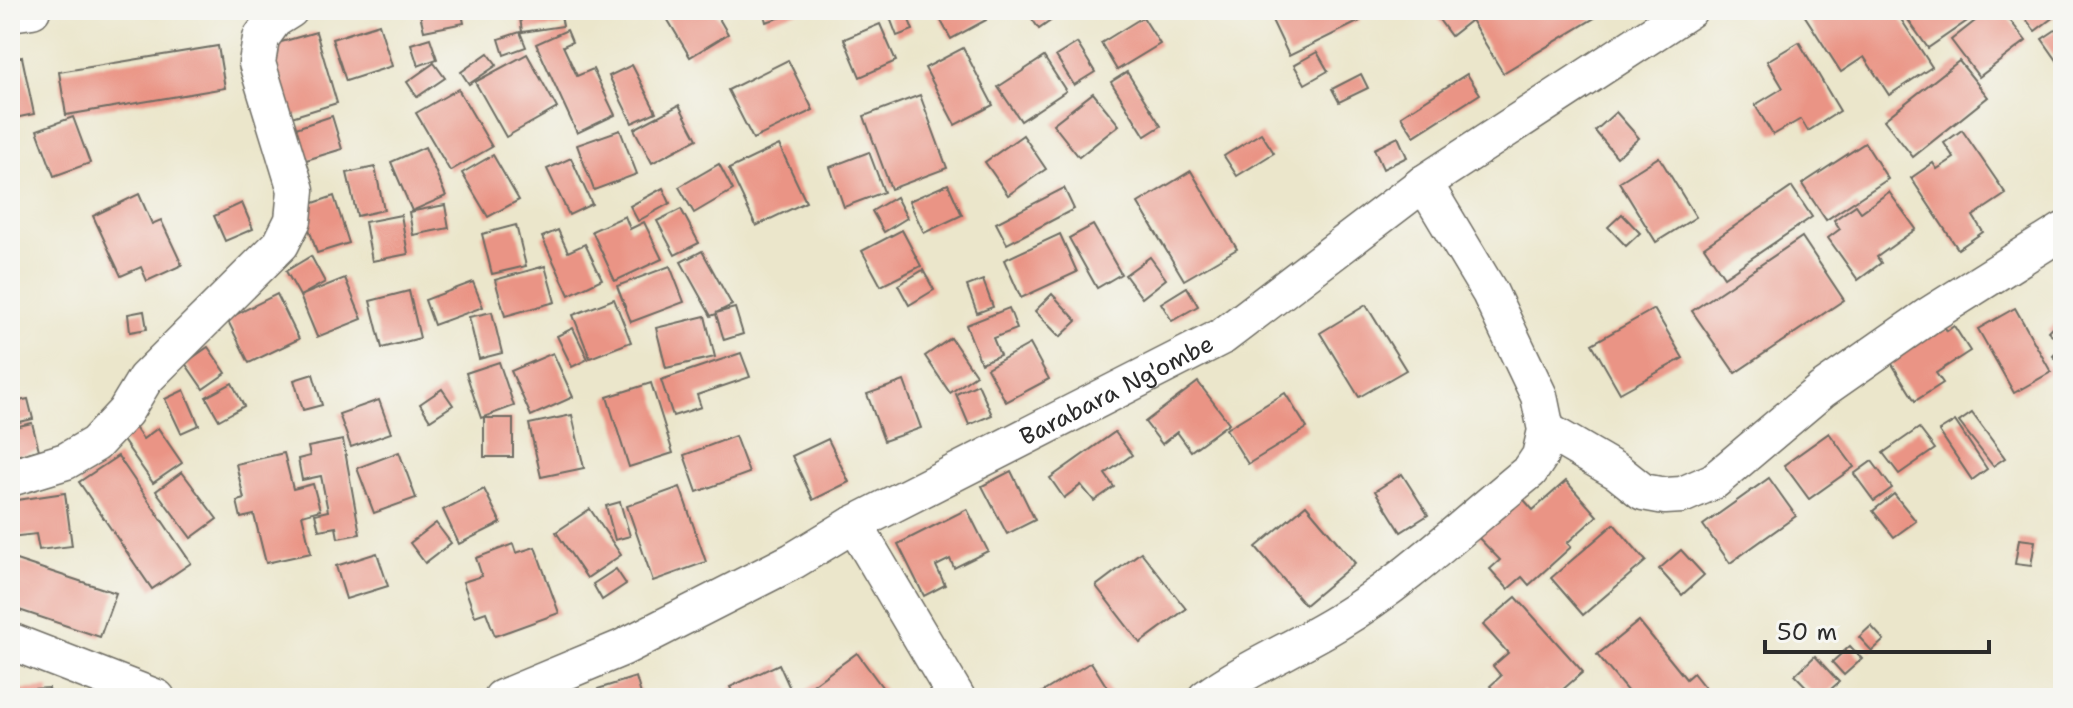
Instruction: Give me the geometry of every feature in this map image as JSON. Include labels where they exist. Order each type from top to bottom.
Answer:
[{"type":"street","points":[[10,13],[32,10]]},
{"type":"street","points":[[10,478],[66,461],[95,444],[125,412],[145,379],[281,244],[293,220],[296,190],[257,63],[261,38],[274,20],[290,10]]},
{"type":"street","name":"Barabara Ng'ombe","points":[[502,698],[622,648],[793,561],[854,524],[1223,336],[1424,183],[1689,10]]},
{"type":"street","points":[[1206,698],[1244,672],[1337,623],[1379,595],[1530,471],[1540,456],[1546,430],[1539,396],[1490,293],[1424,183]]},
{"type":"street","points":[[1546,430],[1618,472],[1643,492],[1682,495],[1714,481],[1822,390],[1928,316],[2063,231]]},
{"type":"street","points":[[854,524],[957,698]]},
{"type":"street","points":[[10,641],[157,698]]},
{"type":"building","points":[[419,10],[461,10],[464,23],[424,31]]},
{"type":"building","points":[[519,10],[560,10],[563,26],[522,32]]},
{"type":"building","points":[[662,10],[714,10],[728,34],[690,57]]},
{"type":"building","points":[[763,10],[801,10],[801,11],[766,22]]},
{"type":"building","points":[[887,10],[905,10],[913,30],[897,36]]},
{"type":"building","points":[[935,10],[980,10],[986,20],[951,39]]},
{"type":"building","points":[[1026,10],[1066,10],[1039,29]]},
{"type":"building","points":[[1283,10],[1355,10],[1360,21],[1289,56],[1270,16]]},
{"type":"building","points":[[1432,10],[1461,10],[1470,21],[1451,36]]},
{"type":"building","points":[[1465,10],[1599,10],[1601,14],[1503,73]]},
{"type":"building","points":[[1801,10],[1895,10],[1932,67],[1889,95],[1864,57],[1841,72]]},
{"type":"building","points":[[1901,10],[1983,10],[1928,48]]},
{"type":"building","points":[[1989,10],[2002,10],[2026,41],[1979,77],[1951,40]]},
{"type":"building","points":[[2019,10],[2063,10],[2035,31]]},
{"type":"building","points":[[1143,17],[1160,44],[1117,70],[1101,43]]},
{"type":"building","points":[[379,24],[392,66],[346,81],[332,39]]},
{"type":"building","points":[[880,24],[896,61],[860,77],[844,39]]},
{"type":"building","points":[[2063,25],[2063,69],[2042,39]]},
{"type":"building","points":[[567,30],[572,42],[563,46],[577,76],[593,69],[615,115],[577,133],[536,44]]},
{"type":"building","points":[[316,32],[337,103],[285,119],[264,47]]},
{"type":"building","points":[[520,32],[526,47],[504,55],[499,39]]},
{"type":"building","points":[[430,38],[437,59],[418,66],[411,44]]},
{"type":"building","points":[[1799,42],[1840,111],[1808,131],[1801,119],[1773,135],[1755,105],[1783,88],[1767,61]]},
{"type":"building","points":[[1077,43],[1095,72],[1074,85],[1056,56]]},
{"type":"building","points":[[218,46],[225,88],[66,115],[59,72]]},
{"type":"building","points":[[963,48],[993,105],[955,125],[925,68]]},
{"type":"building","points":[[1317,52],[1328,71],[1305,84],[1294,65]]},
{"type":"building","points":[[488,53],[497,65],[469,84],[461,72]]},
{"type":"building","points":[[527,54],[557,108],[506,137],[475,82]]},
{"type":"building","points":[[22,57],[34,114],[10,119],[10,59]]},
{"type":"building","points":[[1044,57],[1066,91],[1021,121],[998,87]]},
{"type":"building","points":[[788,60],[813,110],[753,139],[728,90]]},
{"type":"building","points":[[1959,61],[1988,97],[1913,157],[1884,120]]},
{"type":"building","points":[[434,63],[445,78],[417,97],[407,82]]},
{"type":"building","points":[[632,65],[656,112],[632,123],[609,76]]},
{"type":"building","points":[[1127,72],[1161,126],[1145,136],[1111,82]]},
{"type":"building","points":[[1361,74],[1368,88],[1339,102],[1332,89]]},
{"type":"building","points":[[1467,74],[1480,94],[1414,136],[1401,116]]},
{"type":"building","points":[[458,89],[492,147],[450,171],[416,113]]},
{"type":"building","points":[[1093,93],[1119,125],[1079,157],[1053,124]]},
{"type":"building","points":[[920,95],[947,168],[891,189],[864,116]]},
{"type":"building","points":[[679,105],[697,139],[652,163],[634,129]]},
{"type":"building","points":[[1616,112],[1639,138],[1617,157],[1595,131]]},
{"type":"building","points":[[332,116],[342,149],[303,161],[293,129]]},
{"type":"building","points":[[73,117],[90,163],[54,176],[37,130]]},
{"type":"building","points":[[620,130],[637,174],[594,190],[577,145]]},
{"type":"building","points":[[1962,130],[2006,194],[1973,216],[1983,232],[1958,249],[1911,178],[1933,163],[1937,169],[1954,158],[1944,143]]},
{"type":"building","points":[[1261,133],[1274,153],[1237,176],[1224,156]]},
{"type":"building","points":[[1023,135],[1046,169],[1008,195],[985,162]]},
{"type":"building","points":[[1398,137],[1407,157],[1383,169],[1374,149]]},
{"type":"building","points":[[1865,143],[1888,179],[1826,220],[1802,184]]},
{"type":"building","points":[[779,145],[806,202],[756,226],[729,169]]},
{"type":"building","points":[[425,147],[446,196],[412,211],[391,162]]},
{"type":"building","points":[[869,152],[884,192],[844,207],[830,167]]},
{"type":"building","points":[[493,155],[519,200],[488,217],[462,173]]},
{"type":"building","points":[[1659,157],[1696,217],[1656,242],[1619,182]]},
{"type":"building","points":[[571,158],[592,204],[569,215],[547,169]]},
{"type":"building","points":[[719,164],[733,190],[694,213],[679,187]]},
{"type":"building","points":[[375,167],[384,210],[357,216],[347,173]]},
{"type":"building","points":[[1191,171],[1237,249],[1184,280],[1138,203]]},
{"type":"building","points":[[948,184],[962,215],[924,233],[909,201]]},
{"type":"building","points":[[1792,187],[1812,217],[1724,277],[1704,247]]},
{"type":"building","points":[[663,188],[670,203],[638,221],[630,206]]},
{"type":"building","points":[[1064,188],[1074,209],[1007,244],[996,223]]},
{"type":"building","points":[[1889,192],[1916,229],[1877,257],[1881,263],[1858,280],[1828,238],[1840,229],[1834,220],[1856,205],[1861,212]]},
{"type":"building","points":[[139,194],[152,224],[161,220],[182,265],[147,281],[141,267],[121,276],[93,216]]},
{"type":"building","points":[[334,196],[349,243],[317,253],[302,207]]},
{"type":"building","points":[[896,197],[907,218],[884,232],[872,211]]},
{"type":"building","points":[[242,203],[253,229],[225,241],[214,216]]},
{"type":"building","points":[[445,205],[449,228],[413,235],[409,212]]},
{"type":"building","points":[[681,209],[699,243],[675,255],[657,221]]},
{"type":"building","points":[[1622,214],[1640,233],[1626,246],[1608,227]]},
{"type":"building","points":[[401,215],[408,254],[372,261],[365,222]]},
{"type":"building","points":[[625,216],[630,229],[644,222],[662,259],[615,281],[592,231]]},
{"type":"building","points":[[516,225],[526,266],[492,274],[482,234]]},
{"type":"building","points":[[1093,225],[1121,274],[1097,288],[1069,238]]},
{"type":"building","points":[[558,230],[568,252],[585,244],[602,279],[569,295],[542,237]]},
{"type":"building","points":[[902,230],[921,266],[881,286],[862,251]]},
{"type":"building","points":[[1060,234],[1077,272],[1021,298],[1004,260]]},
{"type":"building","points":[[1802,237],[1844,300],[1735,373],[1692,311]]},
{"type":"building","points":[[702,251],[732,305],[716,313],[735,308],[743,334],[724,340],[716,314],[711,316],[681,262]]},
{"type":"building","points":[[311,256],[325,282],[300,296],[286,271]]},
{"type":"building","points":[[1150,257],[1166,279],[1142,298],[1125,275]]},
{"type":"building","points":[[545,266],[555,302],[505,316],[495,280]]},
{"type":"building","points":[[670,266],[684,302],[631,322],[617,286]]},
{"type":"building","points":[[923,270],[934,290],[909,305],[898,285]]},
{"type":"building","points":[[345,278],[362,319],[317,337],[300,296]]},
{"type":"building","points":[[983,280],[993,307],[977,313],[967,286]]},
{"type":"building","points":[[473,282],[483,307],[434,325],[425,300]]},
{"type":"building","points":[[1187,287],[1198,306],[1172,321],[1161,303]]},
{"type":"building","points":[[409,291],[420,338],[382,348],[370,301]]},
{"type":"building","points":[[277,294],[299,339],[249,363],[227,319]]},
{"type":"building","points":[[1052,294],[1077,321],[1060,337],[1035,311]]},
{"type":"building","points":[[614,299],[631,342],[590,358],[573,315]]},
{"type":"building","points":[[1366,305],[1406,370],[1359,397],[1320,333]]},
{"type":"building","points":[[1009,308],[1017,329],[993,338],[1000,355],[981,363],[966,325]]},
{"type":"building","points":[[2015,308],[2051,372],[2014,393],[1978,329]]},
{"type":"building","points":[[1654,309],[1683,358],[1620,393],[1592,344]]},
{"type":"building","points":[[144,311],[147,329],[130,332],[128,314]]},
{"type":"building","points":[[492,312],[502,353],[479,359],[469,317]]},
{"type":"building","points":[[2063,315],[2063,345],[2048,331]]},
{"type":"building","points":[[705,316],[715,357],[666,368],[656,328]]},
{"type":"building","points":[[1944,326],[1947,331],[1954,326],[1970,351],[1936,373],[1943,383],[1915,401],[1887,356]]},
{"type":"building","points":[[573,328],[588,359],[572,367],[557,336]]},
{"type":"building","points":[[951,338],[976,375],[950,393],[925,356]]},
{"type":"building","points":[[1030,344],[1049,379],[1006,402],[987,368]]},
{"type":"building","points":[[2063,345],[2063,366],[2053,356]]},
{"type":"building","points":[[208,347],[226,373],[203,389],[185,363]]},
{"type":"building","points":[[553,353],[573,397],[531,416],[511,371]]},
{"type":"building","points":[[741,353],[750,377],[697,395],[701,407],[673,416],[661,380]]},
{"type":"building","points":[[499,362],[514,406],[481,418],[466,373]]},
{"type":"building","points":[[313,374],[322,405],[303,410],[294,380]]},
{"type":"building","points":[[904,381],[921,428],[884,441],[867,394]]},
{"type":"building","points":[[1198,382],[1229,423],[1191,451],[1177,432],[1162,444],[1145,422]]},
{"type":"building","points":[[232,383],[244,406],[219,420],[206,397]]},
{"type":"building","points":[[651,383],[673,453],[629,467],[607,397]]},
{"type":"building","points":[[978,384],[992,415],[969,425],[956,394]]},
{"type":"building","points":[[442,389],[453,405],[430,420],[420,404]]},
{"type":"building","points":[[184,390],[199,425],[181,433],[165,399]]},
{"type":"building","points":[[1285,393],[1307,428],[1248,464],[1226,429]]},
{"type":"building","points":[[28,399],[33,419],[10,424],[10,403]]},
{"type":"building","points":[[379,400],[391,433],[351,447],[339,414]]},
{"type":"building","points":[[1972,413],[2005,458],[1993,466],[1959,422]]},
{"type":"building","points":[[572,415],[584,468],[541,477],[529,424]]},
{"type":"building","points":[[484,418],[513,418],[513,457],[484,457]]},
{"type":"building","points":[[1955,421],[1987,469],[1972,480],[1939,431]]},
{"type":"building","points":[[32,423],[39,450],[16,456],[10,428]]},
{"type":"building","points":[[134,426],[143,439],[158,428],[182,463],[153,483],[120,436]]},
{"type":"building","points":[[1919,428],[1935,449],[1899,474],[1883,453]]},
{"type":"building","points":[[1115,432],[1132,455],[1105,474],[1114,487],[1094,501],[1081,485],[1064,498],[1050,478]]},
{"type":"building","points":[[1829,433],[1854,467],[1809,499],[1784,465]]},
{"type":"building","points":[[735,436],[749,473],[697,492],[684,455]]},
{"type":"building","points":[[828,439],[849,482],[813,500],[792,456]]},
{"type":"building","points":[[343,440],[360,534],[338,538],[336,527],[319,530],[315,514],[328,511],[321,476],[302,480],[298,459],[310,456],[308,447]]},
{"type":"building","points":[[399,452],[416,498],[374,513],[357,468]]},
{"type":"building","points":[[284,453],[293,489],[313,484],[320,510],[302,515],[311,553],[266,563],[254,515],[241,518],[237,501],[244,499],[236,464]]},
{"type":"building","points":[[118,456],[191,563],[152,589],[79,482]]},
{"type":"building","points":[[1872,461],[1892,488],[1874,501],[1854,474]]},
{"type":"building","points":[[1011,471],[1035,520],[1007,534],[982,486]]},
{"type":"building","points":[[182,472],[217,519],[191,538],[156,491]]},
{"type":"building","points":[[1402,474],[1428,515],[1401,532],[1375,491]]},
{"type":"building","points":[[1769,478],[1796,516],[1730,563],[1703,525]]},
{"type":"building","points":[[1566,481],[1597,516],[1567,543],[1571,547],[1529,585],[1522,577],[1508,589],[1490,569],[1500,560],[1473,532],[1517,492],[1533,510]]},
{"type":"building","points":[[680,487],[706,562],[653,581],[627,506]]},
{"type":"building","points":[[484,489],[501,523],[459,544],[443,510]]},
{"type":"building","points":[[65,493],[72,546],[39,550],[36,534],[10,537],[10,501]]},
{"type":"building","points":[[1894,494],[1916,521],[1894,537],[1873,511]]},
{"type":"building","points":[[620,502],[630,536],[615,540],[606,506]]},
{"type":"building","points":[[1306,505],[1355,563],[1305,605],[1256,547]]},
{"type":"building","points":[[590,509],[621,555],[587,578],[556,532]]},
{"type":"building","points":[[967,509],[988,551],[954,568],[950,559],[936,566],[945,585],[924,596],[898,544]]},
{"type":"building","points":[[436,523],[451,543],[425,563],[410,543]]},
{"type":"building","points":[[1614,524],[1646,561],[1583,615],[1551,578]]},
{"type":"building","points":[[2019,539],[2035,541],[2031,566],[2015,564]]},
{"type":"building","points":[[513,544],[516,553],[535,547],[559,613],[495,636],[486,612],[475,616],[463,582],[482,576],[476,558]]},
{"type":"building","points":[[1681,550],[1704,575],[1682,595],[1659,569]]},
{"type":"building","points":[[1141,552],[1186,609],[1140,643],[1096,586]]},
{"type":"building","points":[[377,553],[388,586],[346,599],[336,566]]},
{"type":"building","points":[[10,558],[116,593],[100,637],[10,607]]},
{"type":"building","points":[[616,569],[626,584],[602,600],[593,584]]},
{"type":"building","points":[[1516,597],[1583,672],[1553,698],[1545,692],[1539,698],[1501,698],[1490,686],[1501,676],[1493,666],[1508,653],[1483,625]]},
{"type":"building","points":[[1639,621],[1686,679],[1693,673],[1709,693],[1703,698],[1633,698],[1597,655]]},
{"type":"building","points":[[1871,626],[1884,640],[1872,651],[1859,637]]},
{"type":"building","points":[[1850,646],[1862,659],[1844,675],[1832,662]]},
{"type":"building","points":[[857,653],[885,691],[876,698],[802,698],[799,695]]},
{"type":"building","points":[[1815,656],[1839,682],[1821,698],[1817,698],[1795,675]]},
{"type":"building","points":[[1091,662],[1114,698],[1033,698]]},
{"type":"building","points":[[779,664],[793,695],[786,698],[735,698],[730,687]]},
{"type":"building","points":[[636,677],[642,698],[601,698],[598,689]]},
{"type":"building","points":[[49,688],[49,698],[10,698],[10,690]]}]
